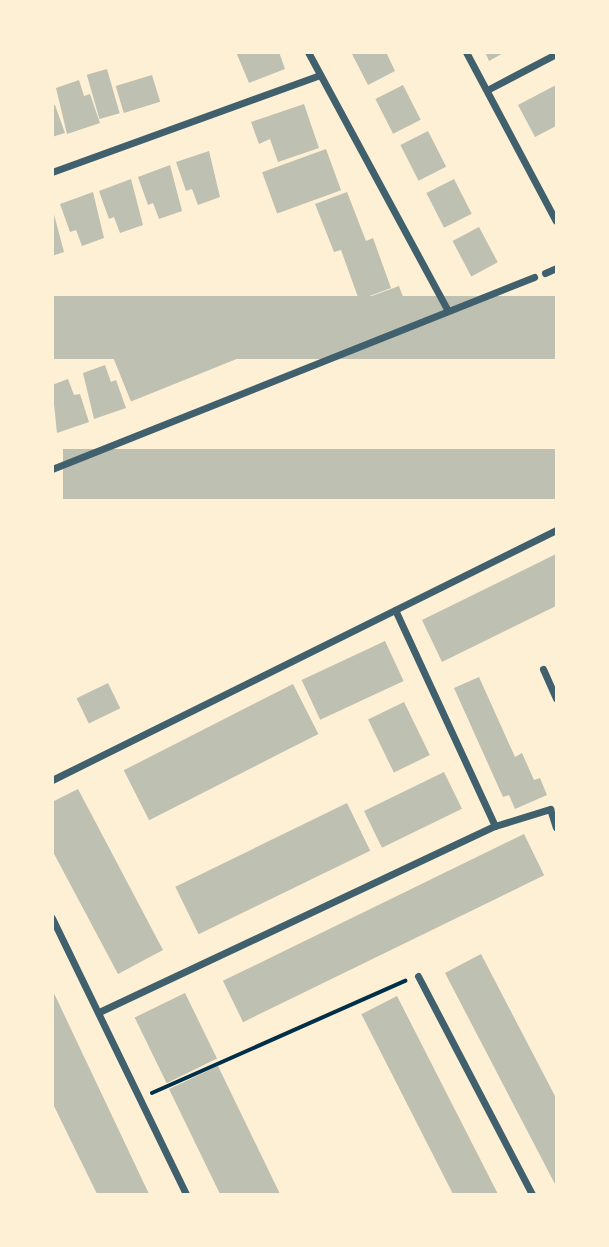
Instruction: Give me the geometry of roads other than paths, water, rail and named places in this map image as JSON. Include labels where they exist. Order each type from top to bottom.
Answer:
[{"type":"street","points":[[308,52],[448,311]]},
{"type":"street","points":[[466,52],[556,221]]},
{"type":"street","points":[[487,90],[556,54]]},
{"type":"street","points":[[52,172],[320,75]]},
{"type":"street","points":[[545,273],[556,268]]},
{"type":"street","points":[[52,469],[534,277]]},
{"type":"street","points":[[52,780],[556,530]]},
{"type":"street","points":[[395,610],[495,826]]},
{"type":"street","points":[[543,669],[556,698]]},
{"type":"street","points":[[99,1012],[495,826],[553,807],[556,827]]},
{"type":"street","points":[[52,918],[186,1195]]},
{"type":"street","points":[[418,976],[533,1195]]}]
